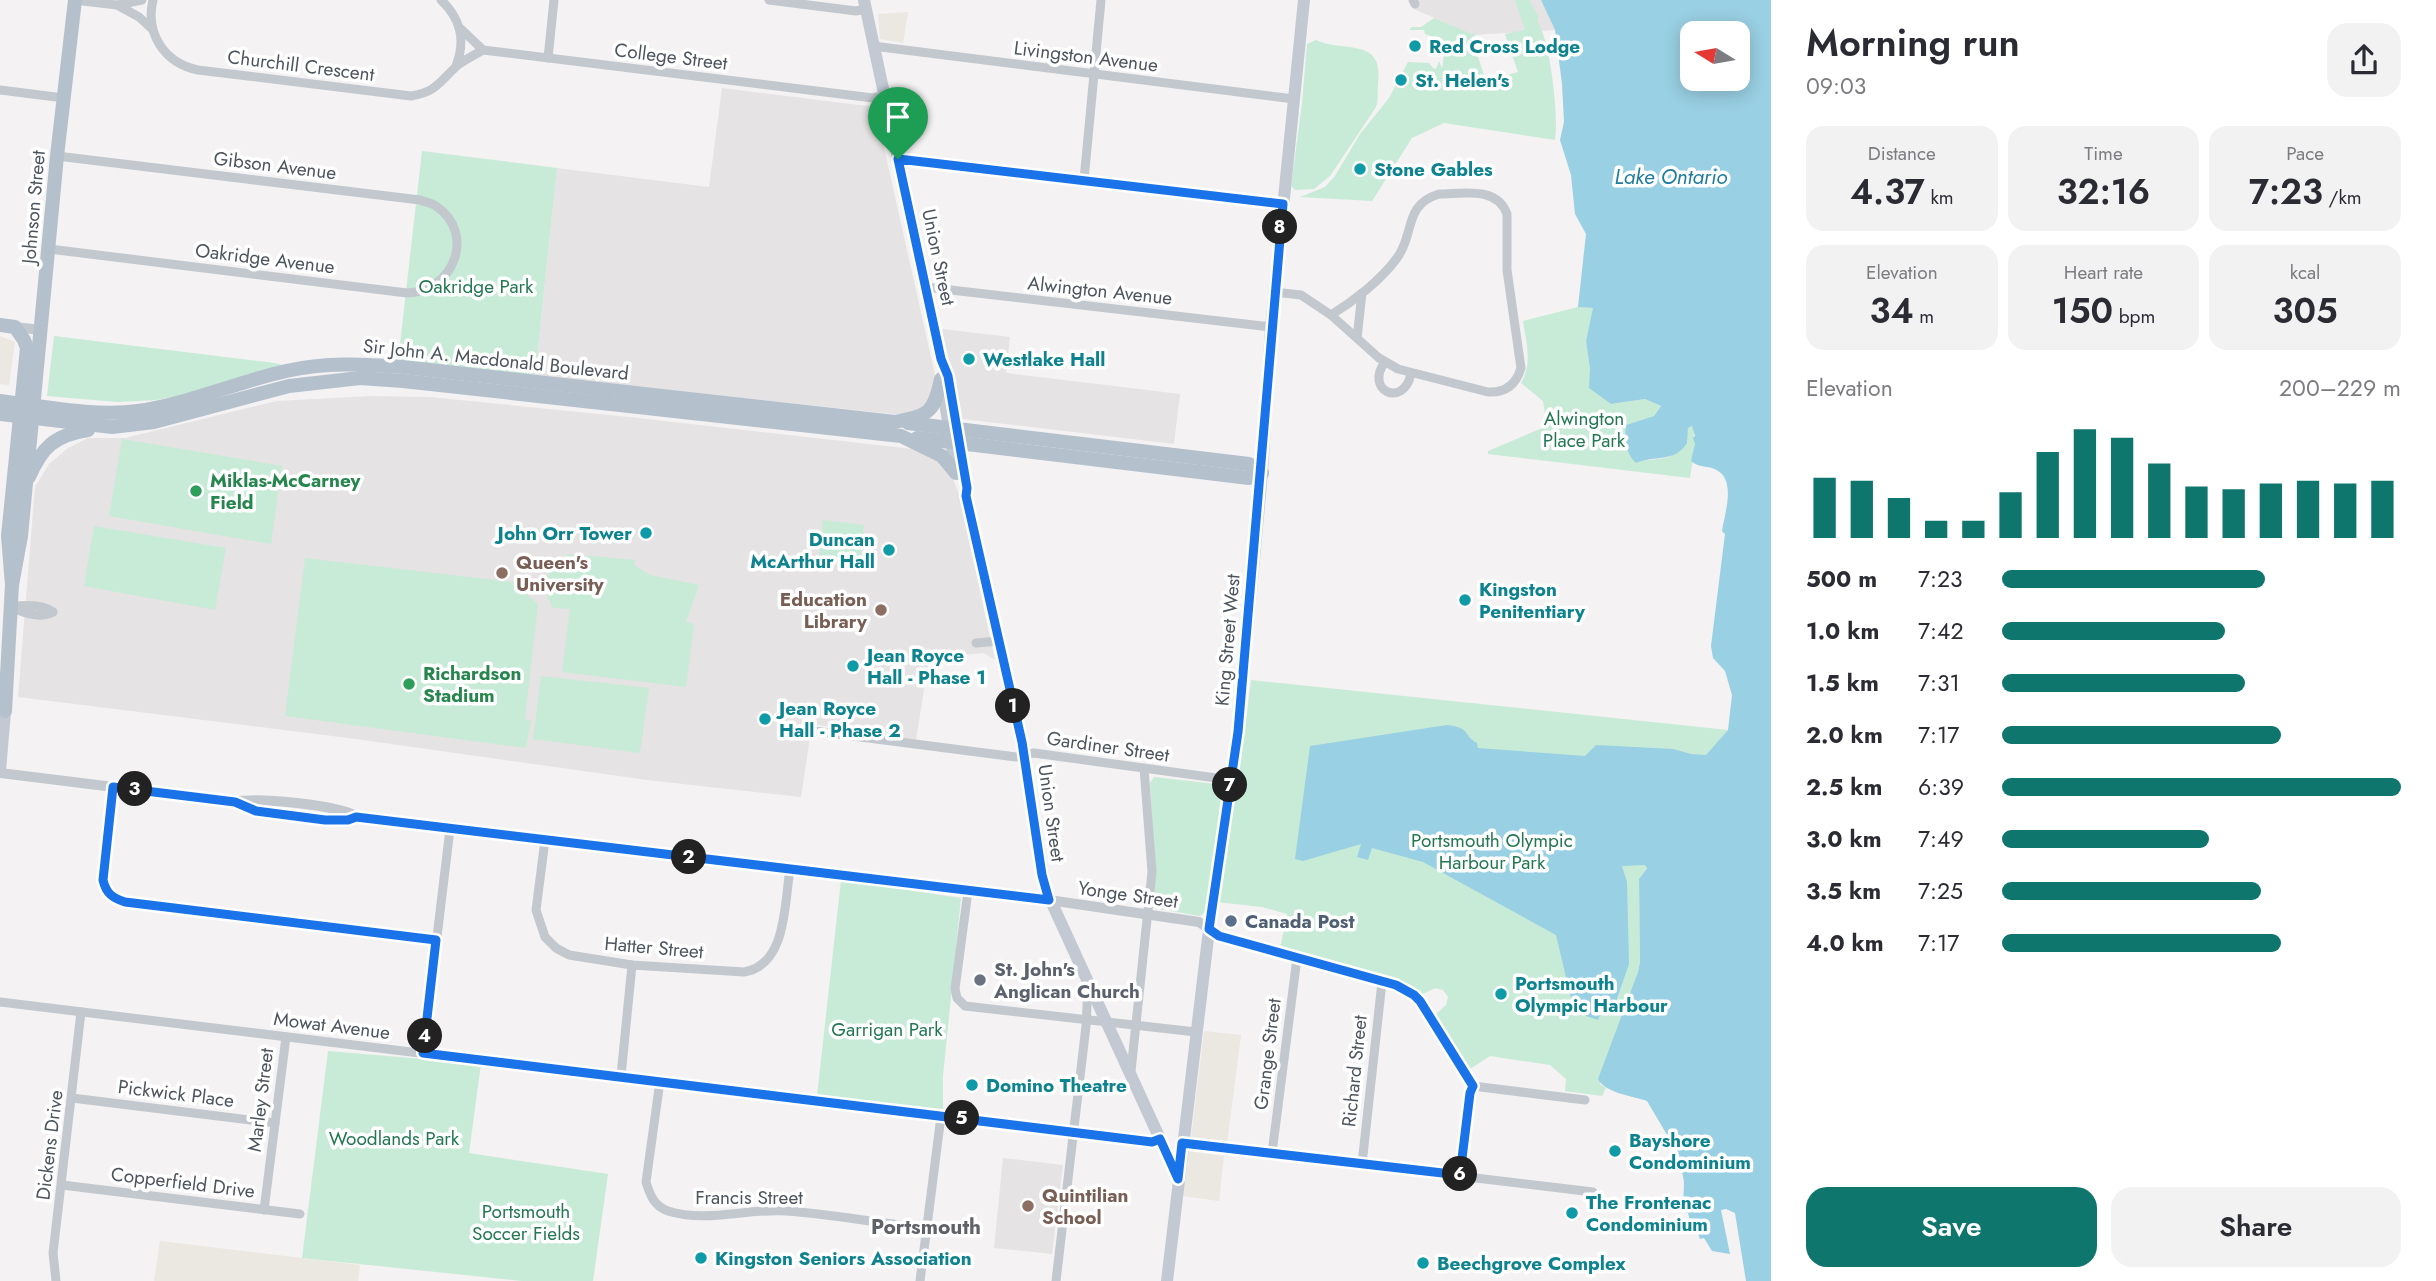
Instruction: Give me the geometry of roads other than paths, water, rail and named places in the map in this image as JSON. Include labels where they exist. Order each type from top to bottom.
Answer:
[{"type":"main road","name":"Johnson Street","points":[[0,772],[12,585],[8,536],[41,330],[75,0]]},
{"type":"main road","name":"King Street West","points":[[1167,1281],[1209,929],[1238,732],[1262,473],[1274,292],[1304,0]]},
{"type":"main road","name":"Union Street","points":[[864,4],[941,359],[948,376],[956,473],[960,491],[966,496]]},
{"type":"main road","name":"Johnson Street","points":[[8,326],[24,340],[27,348],[22,536],[12,585]]},
{"type":"main road","name":"Union Street","points":[[941,359],[941,379],[1024,755],[1042,875],[1049,900],[1178,1179]]},
{"type":"main road","name":"Sir John A. Macdonald Boulevard","points":[[0,414],[26,411],[138,411],[288,371],[359,364],[403,366],[782,416]]},
{"type":"main road","name":"Sir John A. Macdonald Boulevard","points":[[0,401],[26,411],[112,427],[154,422],[289,386],[360,378],[782,416]]},
{"type":"main road","points":[[895,422],[919,417],[932,407],[936,403],[941,379]]},
{"type":"main road","points":[[782,416],[901,436],[954,435],[1249,464],[1262,473]]},
{"type":"main road","points":[[782,416],[895,422],[954,435]]},
{"type":"main road","points":[[24,488],[43,450],[57,439],[69,433],[112,427]]},
{"type":"main road","points":[[901,436],[942,456],[956,473]]},
{"type":"main road","name":"Union Street","points":[[1151,1119],[1167,1137],[1182,1143]]},
{"type":"street","points":[[75,0],[117,5],[142,0]]},
{"type":"street","points":[[441,0],[450,9],[461,29],[483,50]]},
{"type":"street","points":[[548,58],[554,0]]},
{"type":"street","points":[[769,0],[856,11],[864,4]]},
{"type":"street","points":[[1084,180],[1101,0]]},
{"type":"street","name":"Churchill Crescent","points":[[117,5],[139,17],[151,29],[167,55],[176,62],[198,70],[411,96],[425,94],[439,86],[456,68],[483,50]]},
{"type":"street","points":[[151,29],[152,5]]},
{"type":"street","points":[[456,68],[461,47],[461,29]]},
{"type":"street","name":"Livingston Avenue","points":[[873,46],[1294,99]]},
{"type":"street","name":"College Street","points":[[483,50],[873,98],[884,96]]},
{"type":"street","points":[[0,90],[64,98]]},
{"type":"street","name":"Gibson Avenue","points":[[57,156],[420,200],[436,206],[449,219],[454,228],[456,251]]},
{"type":"street","points":[[898,159],[1283,204]]},
{"type":"street","points":[[1274,292],[1294,293],[1309,298],[1385,362],[1411,374],[1495,393],[1508,388],[1518,376],[1520,361],[1507,270],[1507,222],[1504,207],[1492,196],[1483,194],[1439,194],[1427,197],[1413,215],[1397,259],[1362,293],[1331,315]]},
{"type":"street","name":"Oakridge Avenue","points":[[49,249],[407,293],[420,293],[433,288],[449,273],[456,251]]},
{"type":"street","name":"Alwington Avenue","points":[[925,288],[1271,327]]},
{"type":"street","points":[[1356,338],[1362,293]]},
{"type":"street","points":[[8,326],[41,330]]},
{"type":"street","points":[[1385,362],[1378,377],[1385,391],[1401,392],[1407,386],[1411,374]]},
{"type":"street","points":[[976,643],[999,641]]},
{"type":"street","name":"Gardiner Street","points":[[814,731],[1016,757],[1034,753],[1231,780]]},
{"type":"street","points":[[1130,1073],[1152,872],[1144,768]]},
{"type":"street","name":"Yonge Street","points":[[0,772],[235,802],[247,799],[279,802],[342,811],[356,817],[1049,900],[1199,922],[1219,936],[1406,989],[1420,1001],[1473,1086]]},
{"type":"street","points":[[113,787],[103,880],[105,889],[117,899],[436,940]]},
{"type":"street","points":[[423,1053],[450,828]]},
{"type":"street","name":"Hatter Street","points":[[545,840],[536,909],[545,937],[556,948],[569,955],[632,965],[744,972],[764,965],[777,947],[790,870]]},
{"type":"street","points":[[968,891],[955,989],[957,998],[965,1006],[1196,1032]]},
{"type":"street","name":"Grange Street","points":[[1272,1153],[1297,958]]},
{"type":"street","points":[[621,1076],[632,965]]},
{"type":"street","name":"Richard Street","points":[[1362,1164],[1382,982]]},
{"type":"street","points":[[1056,1281],[1088,986]]},
{"type":"street","name":"Mowat Avenue","points":[[0,1002],[1152,1142],[1160,1139]]},
{"type":"street","name":"Dickens Drive","points":[[56,1281],[53,1253],[81,1012]]},
{"type":"street","name":"Marley Street","points":[[264,1210],[286,1037]]},
{"type":"street","name":"Francis Street","points":[[660,1082],[646,1182],[657,1205],[684,1214],[706,1216],[786,1211],[927,1228]]},
{"type":"street","points":[[1460,1175],[1473,1086],[1585,1100]]},
{"type":"street","name":"Pickwick Place","points":[[72,1098],[275,1123]]},
{"type":"street","points":[[920,1281],[941,1116]]},
{"type":"street","points":[[1182,1143],[1592,1192]]},
{"type":"street","name":"Copperfield Drive","points":[[62,1185],[300,1214]]},
{"type":"water","name":"Lake Ontario","points":[[1541,0],[1771,0],[1771,1281],[1746,1281],[1735,1213],[1721,1210],[1730,1254],[1712,1251],[1704,1238],[1700,1239],[1697,1231],[1693,1231],[1688,1213],[1683,1211],[1684,1182],[1679,1155],[1647,1101],[1613,1091],[1598,1079],[1638,972],[1639,879],[1647,868],[1645,865],[1622,866],[1627,882],[1629,964],[1612,1013],[1602,1010],[1598,1020],[1586,1016],[1589,1005],[1571,998],[1556,935],[1423,862],[1372,848],[1368,860],[1357,857],[1361,844],[1303,861],[1295,859],[1310,746],[1447,725],[1464,730],[1477,743],[1478,748],[1585,756],[1596,745],[1673,749],[1706,755],[1728,730],[1732,695],[1725,671],[1713,658],[1711,646],[1725,534],[1722,531],[1728,495],[1725,478],[1712,468],[1691,461],[1695,444],[1692,426],[1688,428],[1687,443],[1676,453],[1636,463],[1626,446],[1626,425],[1654,416],[1661,406],[1645,399],[1611,404],[1589,388],[1590,369],[1586,341],[1593,308],[1578,307],[1586,234],[1575,214],[1571,175],[1560,140],[1564,122],[1555,30]]},
{"type":"place","name":"Red Cross Lodge","points":[[1415,46]]},
{"type":"place","name":"St. Helen's","points":[[1401,80]]},
{"type":"place","name":"Stone Gables","points":[[1360,169]]},
{"type":"place","name":"Westlake Hall","points":[[969,359]]},
{"type":"place","name":"Miklas-McCarney Field","points":[[196,491]]},
{"type":"place","name":"John Orr Tower","points":[[646,533]]},
{"type":"place","name":"Duncan McArthur Hall","points":[[889,550]]},
{"type":"place","name":"Queen's University","points":[[502,573]]},
{"type":"place","name":"Kingston Penitentiary","points":[[1465,600]]},
{"type":"place","name":"Education Library","points":[[881,610]]},
{"type":"place","name":"Jean Royce Hall - Phase 1","points":[[853,666]]},
{"type":"place","name":"Richardson Stadium","points":[[409,684]]},
{"type":"place","name":"Jean Royce Hall - Phase 2","points":[[765,719]]},
{"type":"place","name":"Canada Post","points":[[1231,921]]},
{"type":"place","name":"St. John's Anglican Church","points":[[980,980]]},
{"type":"place","name":"Portsmouth Olympic Harbour","points":[[1501,994]]},
{"type":"place","name":"Domino Theatre","points":[[972,1085]]},
{"type":"place","name":"Bayshore Condominium","points":[[1615,1151]]},
{"type":"place","name":"Quintilian School","points":[[1028,1206]]},
{"type":"place","name":"The Frontenac Condominium","points":[[1572,1213]]},
{"type":"place","name":"Kingston Seniors Association","points":[[701,1258]]},
{"type":"place","name":"Beechgrove Complex","points":[[1423,1263]]},
{"type":"district","name":"Portsmouth","points":[[926,1227]]},
{"type":"park label","name":"Oakridge Park","points":[[476,286]]},
{"type":"park label","name":"Alwington Place Park","points":[[1584,429]]},
{"type":"park label","name":"Portsmouth Olympic Harbour Park","points":[[1492,851]]},
{"type":"park label","name":"Garrigan Park","points":[[887,1029]]},
{"type":"park label","name":"Woodlands Park","points":[[394,1138]]},
{"type":"park label","name":"Portsmouth Soccer Fields","points":[[526,1222]]}]
